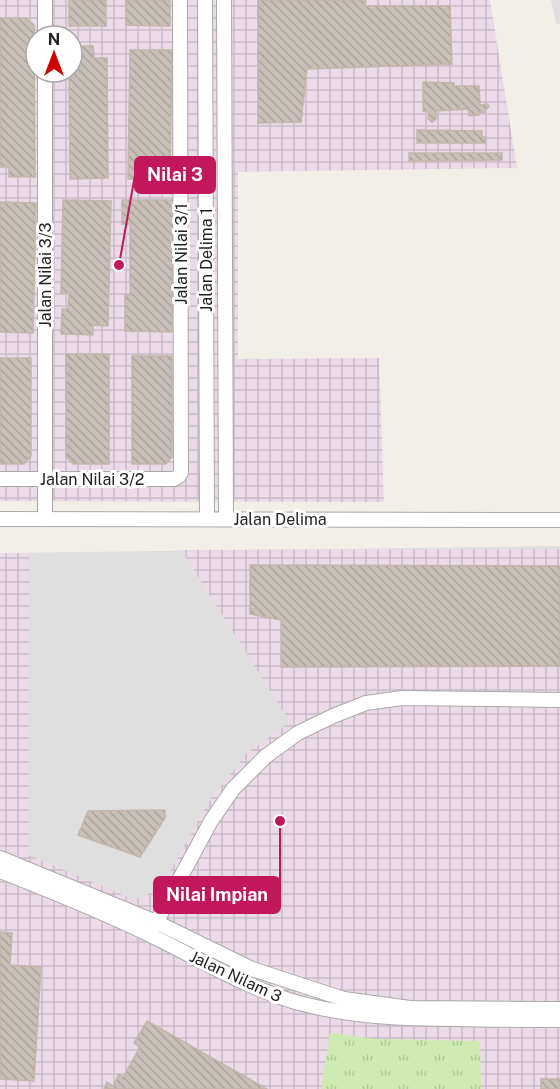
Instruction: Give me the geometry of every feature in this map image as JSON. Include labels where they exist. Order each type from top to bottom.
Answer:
[{"type":"street","points":[[45,0],[45,24]]},
{"type":"street","name":"Jalan Nilai 3/1","points":[[180,0],[181,472]]},
{"type":"street","name":"Jalan Delima 1","points":[[205,0],[207,519]]},
{"type":"street","name":"Jalan Delima 1","points":[[224,0],[226,519]]},
{"type":"street","name":"Jalan Nilai 3/3","points":[[45,84],[45,519]]},
{"type":"street","name":"Jalan Nilai 3/2","points":[[0,479],[174,479],[179,477],[181,472],[226,472]]},
{"type":"street","name":"Jalan Delima","points":[[0,519],[560,520]]},
{"type":"street","points":[[153,928],[211,821],[233,789],[266,756],[298,733],[366,703],[402,698],[560,700]]},
{"type":"street","name":"Jalan Nilam 3","points":[[0,858],[153,928],[252,969],[344,999],[410,1008],[560,1009]]},
{"type":"street","name":"Jalan Nilam 3","points":[[0,871],[153,928],[260,990],[280,998],[349,1014],[399,1018],[560,1020]]},
{"type":"shaded area","points":[[0,0],[490,0],[517,168],[238,172],[238,359],[379,358],[384,502],[0,501]]},
{"type":"shaded area","points":[[551,0],[560,0],[560,24],[556,24]]},
{"type":"shaded area","points":[[560,546],[560,1089],[0,1089],[0,553]]},
{"type":"shaded area","points":[[560,549],[560,1089],[0,1089],[0,553],[29,553],[28,855],[135,900],[160,889],[210,800],[247,753],[290,722],[181,550]]},
{"type":"green space","points":[[330,1033],[375,1039],[480,1041],[481,1089],[321,1089]]},
{"type":"building","points":[[69,0],[106,0],[106,26],[69,24]]},
{"type":"building","points":[[126,0],[170,0],[170,26],[126,25]]},
{"type":"building","points":[[258,0],[365,0],[364,6],[450,6],[452,64],[307,69],[301,122],[258,123]]},
{"type":"building","points":[[0,18],[26,18],[33,24],[24,24],[24,84],[34,84],[35,177],[9,177],[9,167],[0,167]]},
{"type":"building","points":[[84,46],[93,46],[94,58],[107,58],[108,178],[70,179],[69,84],[84,84]]},
{"type":"building","points":[[130,50],[172,50],[170,180],[128,179]]},
{"type":"building","points":[[423,82],[479,86],[480,105],[489,106],[485,109],[485,113],[478,112],[479,115],[469,116],[468,109],[436,111],[436,119],[432,122],[428,119],[429,112],[423,111]]},
{"type":"building","points":[[417,130],[482,131],[485,143],[417,143]]},
{"type":"building","points":[[409,153],[502,153],[502,160],[409,161]]},
{"type":"building","points":[[63,200],[111,201],[108,326],[93,325],[93,335],[61,334],[62,309],[68,309],[69,293],[61,293]]},
{"type":"building","points":[[122,200],[173,200],[172,332],[125,331],[125,295],[130,295],[130,224],[122,224]]},
{"type":"building","points":[[0,202],[36,203],[33,333],[0,332]]},
{"type":"building","points":[[66,354],[109,354],[109,464],[73,464],[66,456]]},
{"type":"building","points":[[132,356],[172,356],[172,457],[166,464],[132,464]]},
{"type":"building","points":[[0,358],[31,358],[31,456],[24,464],[0,464]]},
{"type":"building","points":[[250,565],[560,566],[560,666],[281,667],[281,620],[250,614]]},
{"type":"building","points":[[165,810],[165,818],[140,857],[78,835],[88,811]]},
{"type":"building","points":[[0,932],[12,933],[10,965],[41,967],[34,1081],[0,1079]]},
{"type":"building","points":[[147,1021],[267,1089],[104,1089],[107,1082],[113,1086],[119,1074],[123,1077],[140,1047],[134,1043]]},
{"type":"building","points":[[541,1079],[560,1079],[560,1089],[541,1089]]},
{"type":"place","name":"Nilai 3","points":[[119,265]]},
{"type":"place","name":"Nilai Impian","points":[[280,821]]}]
